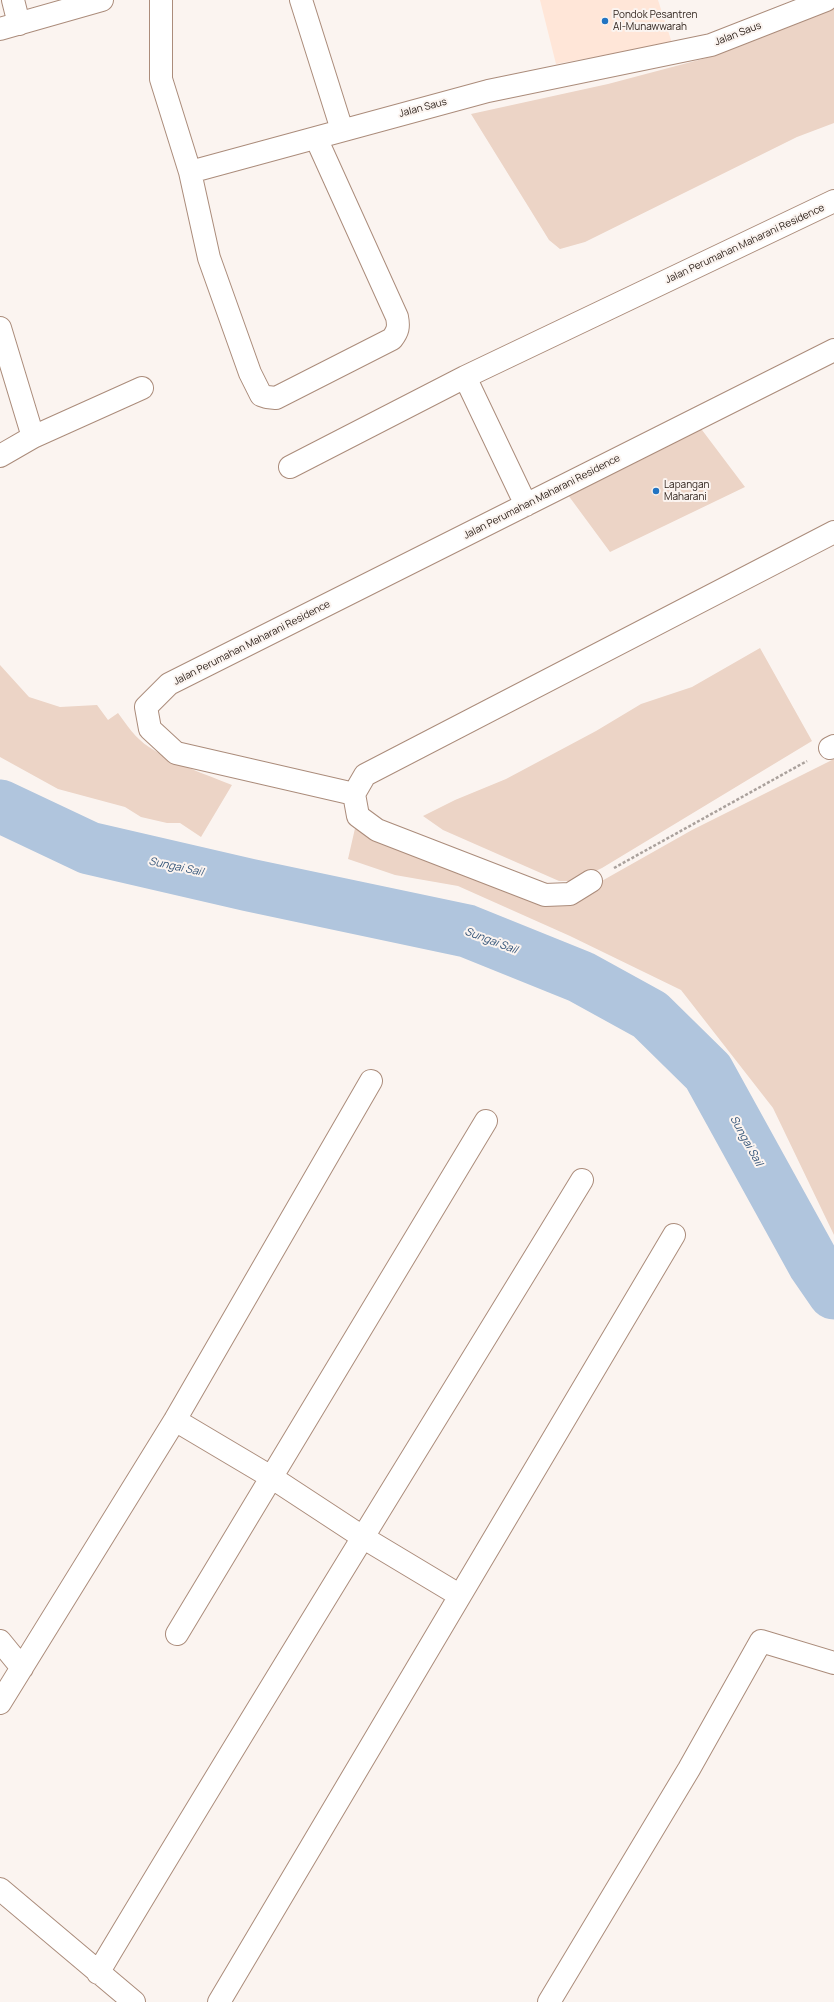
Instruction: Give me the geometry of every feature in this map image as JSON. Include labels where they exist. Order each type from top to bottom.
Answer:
[{"type":"street","points":[[13,0],[10,27],[102,0]]},
{"type":"street","points":[[161,0],[161,79],[190,172],[209,258],[250,374],[261,394],[267,397],[276,398],[392,339],[398,332],[399,326],[397,317],[316,138]]},
{"type":"street","points":[[301,0],[342,130]]},
{"type":"street","name":"Jalan Saus","points":[[190,172],[488,91],[711,45],[826,0]]},
{"type":"street","name":"Jalan Perumahan Maharani Residence","points":[[290,467],[465,377],[834,201]]},
{"type":"street","points":[[0,328],[33,437]]},
{"type":"street","name":"Jalan Perumahan Maharani Residence","points":[[354,794],[176,753],[150,729],[146,707],[169,684],[834,350]]},
{"type":"street","points":[[465,377],[526,505]]},
{"type":"street","points":[[0,456],[33,437],[142,388]]},
{"type":"street","points":[[591,881],[570,894],[545,895],[377,830],[358,816],[354,794],[365,775],[834,532]]},
{"type":"street","points":[[0,1703],[175,1420],[371,1081]]},
{"type":"street","points":[[177,1634],[486,1121]]},
{"type":"street","points":[[98,1973],[233,1748],[364,1538],[582,1180]]},
{"type":"street","points":[[218,2002],[459,1594],[674,1235]]},
{"type":"street","points":[[175,1420],[271,1477],[364,1538],[459,1594]]},
{"type":"street","points":[[0,1641],[22,1668]]},
{"type":"street","points":[[549,2002],[689,1769],[761,1641],[834,1663]]},
{"type":"street","points":[[0,1889],[134,2002]]},
{"type":"path","points":[[591,881],[832,747]]},
{"type":"shaded area","name":"Pondok Pesantren Al-Munawwarah","points":[[540,0],[658,0],[672,43],[556,64]]},
{"type":"shaded area","points":[[834,6],[834,123],[797,137],[585,242],[560,249],[549,240],[471,114],[608,84],[710,57]]},
{"type":"shaded area","name":"Lapangan Maharani","points":[[699,426],[745,487],[610,552],[568,495]]},
{"type":"shaded area","points":[[760,648],[812,741],[602,868],[575,881],[559,881],[443,830],[423,816],[455,800],[506,779],[596,731],[641,704],[692,687]]},
{"type":"shaded area","points":[[0,665],[29,697],[60,707],[97,705],[108,720],[118,713],[144,744],[179,764],[232,785],[201,837],[180,823],[167,823],[141,817],[125,807],[58,789],[0,757]]},
{"type":"shaded area","points":[[834,759],[834,1235],[773,1108],[681,990],[570,936],[458,886],[395,875],[348,859],[356,824],[479,874],[584,891],[692,830]]},
{"type":"waterway","name":"Sungai Sail","points":[[0,806],[89,848],[249,885],[467,931],[581,977],[650,1015],[708,1072],[814,1264],[834,1293]]},
{"type":"place","name":"Pondok Pesantren Al-Munawwarah","points":[[605,21]]},
{"type":"place","name":"Lapangan Maharani","points":[[656,491]]}]
